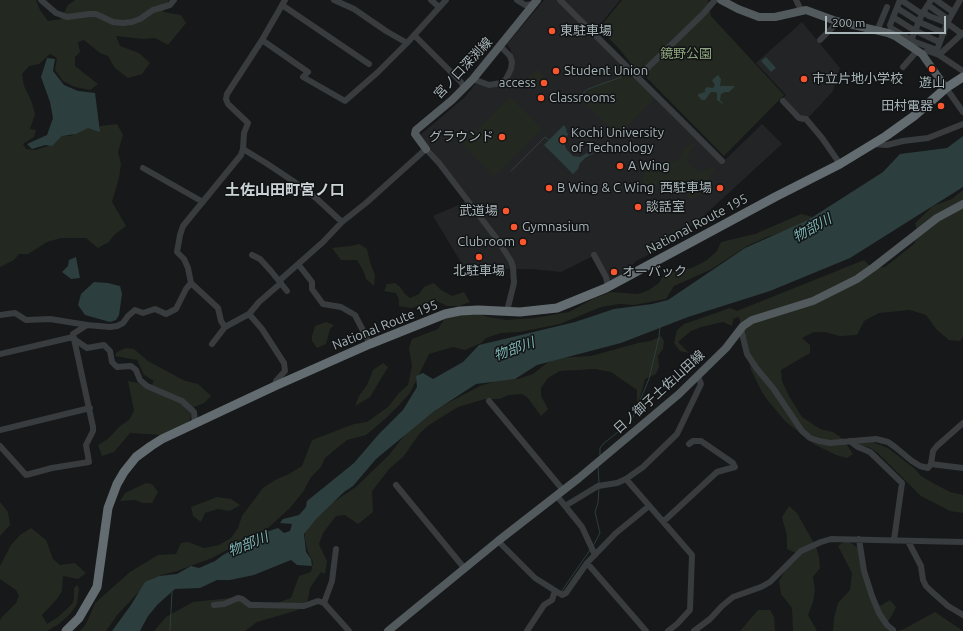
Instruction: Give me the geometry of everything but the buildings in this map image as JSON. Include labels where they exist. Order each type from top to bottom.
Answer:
[{"type":"highway","name":"National Route 195","points":[[66,631],[79,618],[96,587],[108,508],[117,484],[136,457],[162,439],[275,386],[370,344],[445,314],[478,310],[507,312],[557,308],[608,287],[775,197],[840,164],[914,116],[946,88],[963,77]]},
{"type":"main road","points":[[721,0],[738,9],[762,17],[782,16],[801,10],[812,12],[838,22],[895,36],[910,42],[946,88]]},
{"type":"main road","name":"宮ノ口深渕線","points":[[426,150],[415,134],[416,130],[445,106],[473,79],[536,2]]},
{"type":"main road","name":"日ノ御子土佐山田線","points":[[388,631],[498,541],[560,493],[673,399],[726,348],[740,329],[752,320],[812,301],[857,279],[937,218],[963,204]]},
{"type":"street","points":[[42,0],[56,13],[67,17],[96,14],[113,22],[123,23],[140,19],[153,10],[170,5],[174,0]]},
{"type":"street","points":[[334,0],[354,9],[386,31],[407,43]]},
{"type":"street","points":[[431,0],[439,7]]},
{"type":"street","points":[[262,40],[308,72],[303,77],[345,101],[378,72],[446,0]]},
{"type":"street","points":[[517,0],[525,5],[536,2]]},
{"type":"street","points":[[560,0],[722,161]]},
{"type":"street","points":[[638,78],[716,0]]},
{"type":"street","points":[[796,0],[801,10]]},
{"type":"street","points":[[878,31],[890,7],[900,0],[929,16],[948,21]]},
{"type":"street","points":[[936,0],[953,12]]},
{"type":"street","points":[[890,7],[893,17],[890,26],[891,28],[910,42],[937,50],[957,1]]},
{"type":"street","points":[[910,42],[923,13],[930,2],[962,33],[939,55]]},
{"type":"street","points":[[225,327],[221,321],[218,308],[191,283],[188,268],[184,259],[177,252],[183,226],[241,155],[243,149],[244,133],[248,123],[228,104],[226,98],[227,94],[284,3],[368,64]]},
{"type":"street","points":[[890,7],[944,33]]},
{"type":"street","points":[[893,17],[915,31],[939,42]]},
{"type":"street","points":[[820,40],[838,22]]},
{"type":"street","points":[[414,35],[461,82],[464,88]]},
{"type":"street","points":[[473,79],[489,85],[501,83],[506,79],[512,69],[512,62],[510,56],[500,46]]},
{"type":"street","points":[[903,67],[920,53],[928,51],[939,55],[963,71]]},
{"type":"street","points":[[946,88],[963,112]]},
{"type":"street","points":[[783,101],[799,118],[806,119],[822,138],[840,164]]},
{"type":"street","points":[[873,144],[887,145],[903,141],[928,138],[963,124]]},
{"type":"street","points":[[243,149],[316,198],[342,222]]},
{"type":"street","points":[[212,344],[225,327],[249,314],[259,302],[323,242],[342,222],[426,150],[439,163],[511,261],[514,283],[507,312]]},
{"type":"street","points":[[143,168],[203,202]]},
{"type":"street","points":[[252,255],[260,259],[286,291]]},
{"type":"street","points":[[594,255],[606,278],[608,287]]},
{"type":"street","points":[[298,264],[312,282],[312,289],[323,304],[341,307],[355,315],[370,344]]},
{"type":"street","points":[[0,315],[15,313],[26,320],[50,319],[87,325],[110,327],[117,326],[123,323],[135,310],[143,314],[155,310],[166,314],[176,309],[186,289],[191,283]]},
{"type":"street","points":[[249,314],[262,329],[284,363],[285,371],[276,381],[275,386]]},
{"type":"street","points":[[0,446],[26,475],[52,468],[89,462],[86,445],[93,431],[90,408],[73,334],[87,325]]},
{"type":"street","points":[[740,329],[747,354],[757,369],[780,396],[802,432],[810,438],[830,443],[876,439],[888,442],[895,446],[912,461],[920,466],[928,468],[931,464],[933,451],[963,423]]},
{"type":"street","points":[[0,354],[74,338],[87,348],[104,345],[110,351],[112,362],[116,367],[127,365],[131,366],[136,370],[140,380],[147,386],[182,401],[194,412],[195,424]]},
{"type":"street","points":[[565,506],[598,486],[617,483],[626,479],[643,467],[677,434],[701,384],[698,376]]},
{"type":"street","points":[[489,401],[560,493],[565,506],[582,527],[595,555]]},
{"type":"street","points":[[0,430],[90,408]]},
{"type":"street","points":[[664,521],[717,472],[735,467],[733,462],[701,442],[693,441],[689,444]]},
{"type":"street","points":[[850,441],[858,447],[870,452],[902,483],[894,540]]},
{"type":"street","points":[[931,464],[963,468]]},
{"type":"street","points":[[626,479],[692,555],[690,610],[668,631]]},
{"type":"street","points":[[396,485],[464,569]]},
{"type":"street","points":[[498,541],[535,578],[558,593],[566,593],[587,563],[616,534],[649,506]]},
{"type":"street","points":[[694,631],[710,619],[733,597],[761,587],[770,582],[801,551],[821,542],[832,539],[963,542]]},
{"type":"street","points":[[859,539],[864,571],[872,596],[879,613],[887,625],[893,630]]},
{"type":"street","points":[[908,541],[920,566],[926,586],[948,606],[963,615]]},
{"type":"street","points":[[324,603],[332,581],[336,549]]},
{"type":"street","points":[[587,563],[646,631]]},
{"type":"street","points":[[527,631],[544,605],[552,600],[558,593]]},
{"type":"street","points":[[214,606],[224,604],[238,598],[250,604],[256,605],[304,606],[318,601],[324,603],[349,631]]},
{"type":"shaded area","name":"Kochi University of Technology","points":[[544,0],[620,0],[595,31],[724,161],[762,124],[782,144],[698,221],[657,251],[636,261],[610,284],[593,256],[561,272],[531,269],[465,269],[433,216],[470,200],[420,135],[464,98],[477,82],[504,84],[514,69],[511,50],[507,44]]},
{"type":"shaded area","name":"市立片地小学校","points":[[802,22],[840,68],[833,91],[802,123],[781,100],[786,95],[756,63]]},
{"type":"green space","points":[[0,0],[36,0],[40,10],[48,21],[61,19],[68,5],[75,0],[169,0],[163,12],[181,15],[186,23],[168,45],[155,38],[143,39],[116,36],[120,46],[139,53],[150,63],[142,74],[128,78],[115,68],[108,56],[100,53],[84,40],[78,42],[80,52],[75,57],[75,66],[98,84],[90,90],[75,87],[63,81],[55,70],[57,58],[50,54],[39,64],[29,66],[22,74],[24,86],[31,100],[35,114],[30,129],[36,130],[34,137],[23,144],[26,149],[36,150],[48,146],[63,135],[70,136],[80,132],[85,127],[98,129],[100,126],[117,124],[123,135],[118,152],[121,164],[119,178],[112,202],[126,226],[114,235],[109,242],[98,248],[86,238],[61,238],[47,242],[28,254],[19,254],[14,260],[0,267]]},
{"type":"green space","name":"鏡野公園","points":[[622,0],[708,0],[711,16],[784,95],[724,156],[639,70],[634,72],[629,61],[599,28]]},
{"type":"green space","points":[[537,69],[547,79],[539,86],[535,77],[531,78],[529,81],[527,79]]},
{"type":"green space","points":[[623,77],[637,79],[655,98],[618,135],[580,98],[602,82]]},
{"type":"green space","name":"グラウンド","points":[[510,97],[542,129],[494,176],[463,144]]},
{"type":"green space","points":[[697,142],[691,150],[687,163],[698,172],[716,166],[701,193],[692,200],[673,182],[668,181],[661,185],[652,187],[642,183],[643,175],[651,165],[661,162],[669,163],[678,160],[686,146]]},
{"type":"green space","points":[[963,190],[963,337],[960,341],[949,340],[936,329],[926,315],[910,310],[879,313],[864,321],[857,335],[840,336],[825,332],[814,332],[802,338],[810,345],[810,353],[781,370],[782,381],[802,417],[820,429],[833,432],[843,439],[853,454],[847,458],[836,455],[814,444],[785,421],[769,402],[751,370],[739,317],[733,319],[732,326],[723,322],[691,331],[678,342],[689,353],[680,351],[674,343],[677,330],[684,324],[730,308],[737,311],[864,260],[872,268],[885,267],[914,244],[918,234],[915,223],[933,206],[952,199]]},
{"type":"green space","points":[[801,214],[813,217],[805,224],[767,237],[747,246],[710,270],[674,286],[666,299],[634,305],[619,304],[601,307],[560,324],[520,332],[501,333],[486,338],[481,343],[465,350],[453,347],[429,354],[410,393],[399,405],[366,435],[347,440],[325,458],[321,467],[311,477],[303,492],[289,509],[268,528],[212,558],[150,580],[118,614],[106,631],[80,631],[86,624],[95,603],[130,572],[158,555],[176,554],[181,543],[188,542],[204,548],[219,545],[231,538],[238,528],[242,516],[263,488],[302,466],[312,440],[354,424],[367,422],[388,407],[399,393],[408,385],[412,366],[409,348],[412,339],[438,329],[445,318],[473,312],[488,317],[506,320],[534,318],[569,312],[595,298],[611,292],[638,294],[649,290],[659,283],[665,272],[677,272],[694,267],[707,260],[717,251],[721,242],[755,234]]},
{"type":"green space","points":[[359,244],[367,249],[375,275],[374,286],[366,279],[357,260],[341,260],[332,248]]},
{"type":"green space","points":[[395,283],[410,298],[419,294],[424,287],[434,283],[441,290],[452,296],[464,292],[470,302],[459,306],[447,306],[433,299],[423,305],[411,308],[399,306],[399,299],[396,293],[384,291],[387,284]]},
{"type":"green space","points":[[326,322],[334,325],[330,329],[326,344],[317,348],[312,341],[315,326]]},
{"type":"green space","points":[[661,336],[664,341],[663,349],[658,356],[659,367],[656,374],[645,379],[637,408],[637,390],[611,372],[595,369],[560,371],[548,378],[541,388],[541,396],[548,409],[541,416],[527,397],[522,394],[509,395],[499,399],[485,399],[458,407],[429,425],[420,433],[403,457],[390,468],[372,491],[373,512],[358,524],[345,515],[336,516],[323,533],[319,544],[327,561],[325,574],[321,572],[310,588],[307,604],[298,610],[257,622],[245,631],[154,631],[166,617],[193,602],[240,597],[259,608],[291,598],[299,576],[311,572],[313,562],[308,552],[305,540],[305,528],[329,505],[356,487],[389,455],[411,427],[442,406],[480,386],[499,380],[518,379],[533,374],[547,363],[557,358],[591,356],[638,343],[651,341]]},
{"type":"green space","points":[[126,348],[134,349],[148,361],[185,381],[198,384],[211,396],[204,403],[192,408],[190,420],[180,428],[162,435],[130,433],[114,452],[102,456],[98,445],[108,439],[120,426],[129,420],[134,411],[128,381],[138,383],[149,389],[154,381],[144,375],[137,360],[115,356],[117,352]]},
{"type":"green space","points":[[383,363],[388,367],[370,397],[355,406],[359,396],[367,385],[373,370]]},
{"type":"green space","points":[[872,442],[888,448],[915,469],[921,476],[933,483],[950,492],[963,495],[963,513],[950,511],[921,496],[878,453],[869,447],[861,446],[858,443]]},
{"type":"green space","points":[[146,483],[152,484],[158,492],[152,503],[143,503],[135,500],[120,501],[125,493]]},
{"type":"green space","points":[[217,497],[231,499],[240,505],[230,511],[218,509],[205,513],[201,522],[193,516],[191,507]]},
{"type":"green space","points":[[0,502],[8,512],[10,525],[0,536]]},
{"type":"green space","points":[[789,506],[797,513],[816,547],[819,557],[820,568],[813,577],[815,590],[813,602],[808,615],[817,631],[793,631],[792,608],[781,594],[779,581],[796,553],[787,549],[787,536],[782,517]]},
{"type":"green space","points":[[31,528],[46,540],[53,559],[60,565],[75,563],[86,573],[78,579],[63,576],[62,591],[57,599],[42,615],[47,624],[58,617],[72,604],[74,598],[74,588],[77,585],[79,588],[77,604],[70,614],[59,624],[47,631],[0,631],[1,618],[16,603],[19,596],[16,590],[0,579],[0,566],[11,545],[20,535]]},
{"type":"green space","points":[[846,540],[863,551],[871,595],[880,606],[890,600],[896,607],[885,626],[889,631],[833,631],[834,618],[838,603],[850,590],[852,573],[838,546]]},
{"type":"green space","points":[[758,610],[770,610],[774,617],[775,631],[740,631]]},
{"type":"green space","points":[[935,612],[963,631],[898,631],[904,629]]},
{"type":"water","points":[[766,57],[776,68],[771,72],[761,61]]},
{"type":"water","points":[[47,58],[55,59],[53,71],[64,85],[78,91],[95,93],[100,132],[88,128],[76,134],[62,136],[52,146],[45,145],[32,149],[27,144],[47,135],[53,118],[50,102],[41,77]]},
{"type":"water","points":[[718,75],[721,79],[720,86],[735,86],[729,92],[721,94],[720,100],[724,105],[717,100],[716,92],[711,92],[705,100],[702,100],[698,96],[698,94],[705,92],[707,87],[713,88],[715,85],[712,80]]},
{"type":"water","points":[[564,125],[568,134],[565,141],[565,146],[573,156],[580,157],[587,153],[589,155],[594,153],[580,163],[578,169],[573,174],[544,145]]},
{"type":"water","name":"物部川","points":[[963,136],[963,187],[850,258],[770,291],[688,317],[621,343],[537,365],[515,379],[476,384],[433,412],[376,459],[353,486],[344,492],[316,519],[304,534],[306,552],[311,559],[312,566],[297,565],[291,560],[254,575],[230,580],[217,580],[200,588],[175,589],[158,604],[148,616],[140,631],[112,631],[131,605],[145,582],[159,576],[177,574],[191,566],[199,568],[215,561],[263,533],[278,528],[284,533],[290,531],[292,524],[280,523],[283,519],[299,515],[306,507],[307,501],[354,463],[378,435],[403,410],[417,387],[416,376],[423,373],[433,379],[463,362],[479,345],[575,322],[614,309],[652,304],[668,300],[745,248],[808,220],[883,172],[900,154],[947,148]]},
{"type":"water","points":[[76,257],[80,278],[71,279],[62,272],[68,266],[69,260]]},
{"type":"water","points":[[94,282],[120,286],[122,294],[119,315],[116,320],[110,322],[85,315],[78,305],[81,294]]},
{"type":"waterway","points":[[574,101],[588,89],[621,77]]},
{"type":"waterway","points":[[511,171],[545,137],[549,140]]},
{"type":"waterway","points":[[600,455],[600,448],[604,443],[627,425],[633,417],[649,379],[660,327]]},
{"type":"waterway","points":[[598,466],[599,483]]},
{"type":"waterway","points":[[593,546],[600,533],[595,512],[598,503],[599,488]]},
{"type":"waterway","points":[[561,592],[590,550]]},
{"type":"waterway","points":[[170,631],[172,592]]},
{"type":"place","name":"東駐車場","points":[[552,31]]},
{"type":"place","name":"遊山","points":[[932,69]]},
{"type":"place","name":"Student Union","points":[[556,71]]},
{"type":"place","name":"市立片地小学校","points":[[804,79]]},
{"type":"place","name":"access","points":[[544,83]]},
{"type":"place","name":"Classrooms","points":[[541,98]]},
{"type":"place","name":"田村電器","points":[[941,106]]},
{"type":"place","name":"グラウンド","points":[[502,137]]},
{"type":"place","name":"Kochi University of Technology","points":[[563,140]]},
{"type":"place","name":"A Wing","points":[[620,166]]},
{"type":"place","name":"B Wing & C Wing","points":[[549,188]]},
{"type":"place","name":"西駐車場","points":[[720,188]]},
{"type":"place","name":"談話室","points":[[638,207]]},
{"type":"place","name":"武道場","points":[[506,211]]},
{"type":"place","name":"Gymnasium","points":[[514,227]]},
{"type":"place","name":"Clubroom","points":[[523,242]]},
{"type":"place","name":"北駐車場","points":[[479,257]]},
{"type":"place","name":"オーバック","points":[[614,272]]},
{"type":"district","name":"土佐山田町宮ノ口","points":[[285,190]]}]
